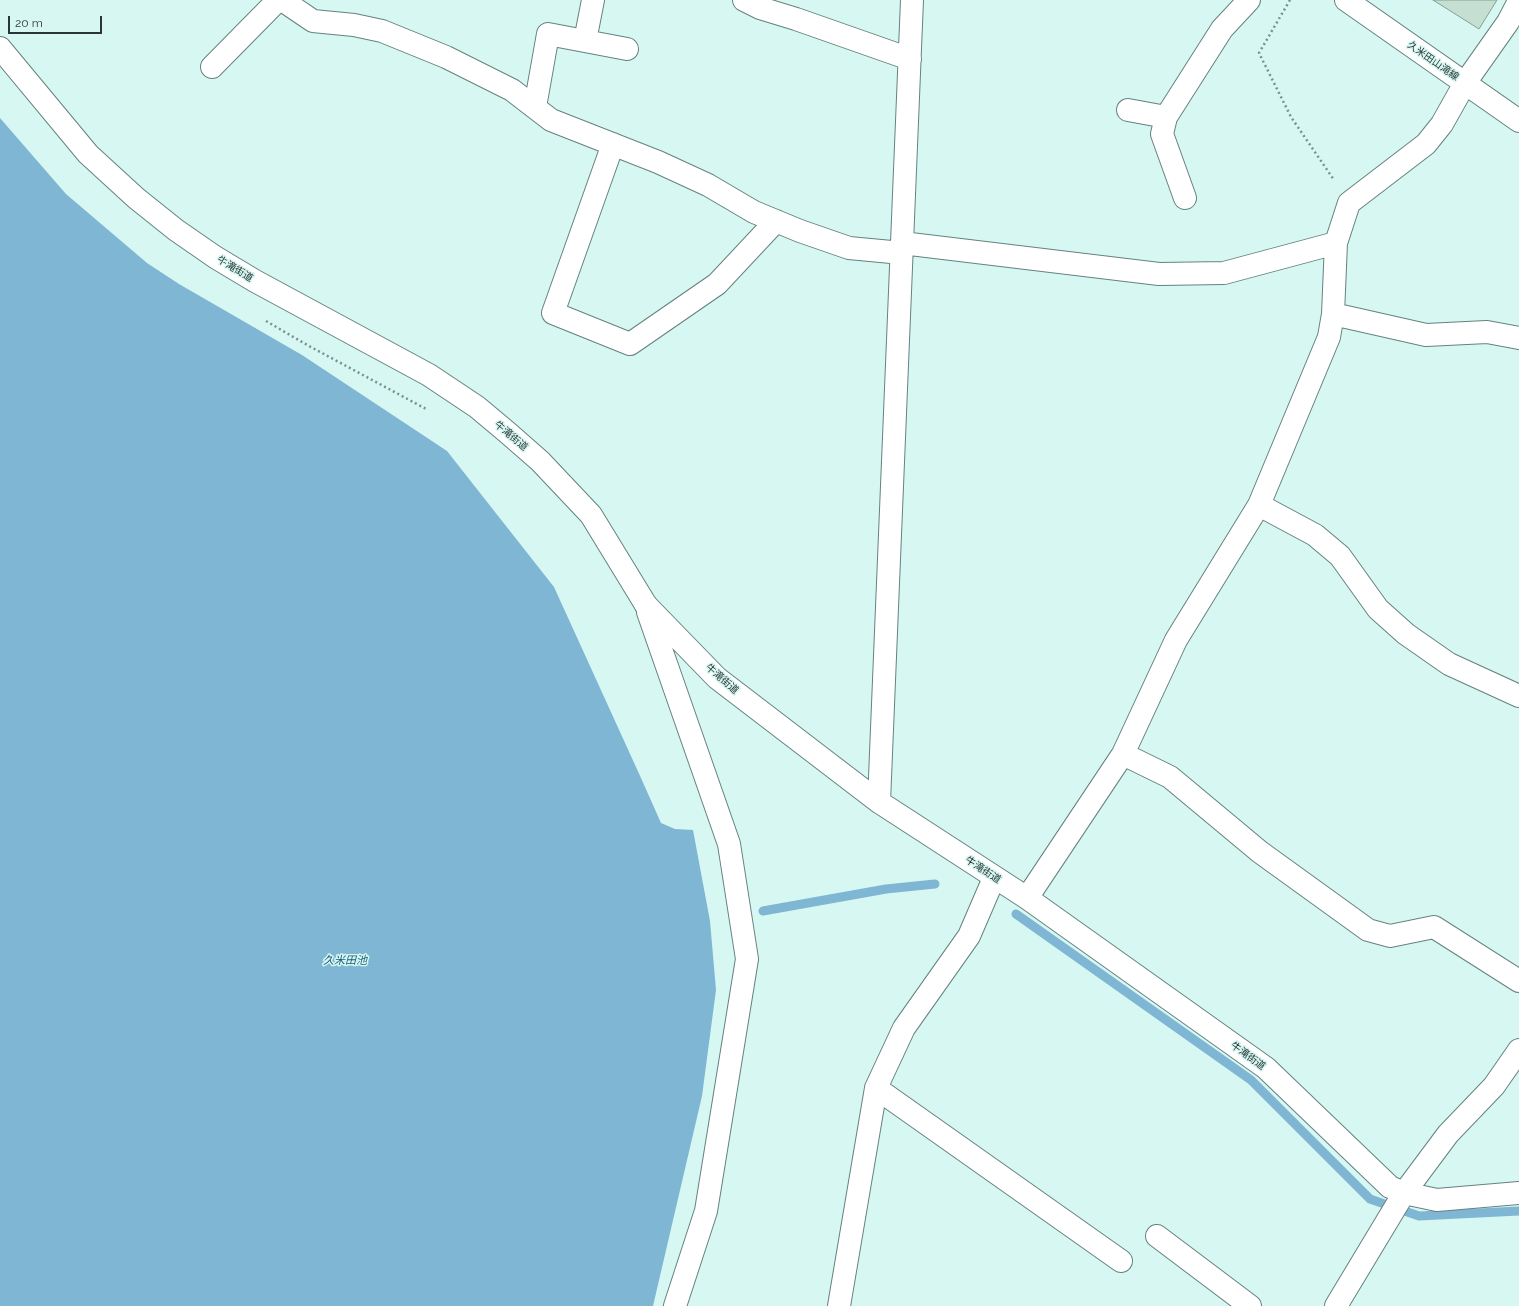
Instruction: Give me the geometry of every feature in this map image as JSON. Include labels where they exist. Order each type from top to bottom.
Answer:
[{"type":"street","points":[[212,66],[278,0]]},
{"type":"street","points":[[282,0],[313,21],[354,25],[382,31],[446,57],[512,90],[551,120],[658,162],[708,185],[754,212],[800,231],[848,248],[902,248],[1159,274],[1224,273],[1336,243]]},
{"type":"street","points":[[585,41],[593,0]]},
{"type":"street","points":[[744,0],[760,8],[910,59]]},
{"type":"street","points":[[879,802],[912,0]]},
{"type":"street","points":[[1185,198],[1162,134],[1166,117],[1222,29],[1249,0]]},
{"type":"street","name":"久米田山滝線","points":[[1346,0],[1519,121]]},
{"type":"street","points":[[1027,898],[1124,754],[1176,640],[1259,505],[1328,336],[1333,314],[1336,243],[1350,203],[1426,144],[1442,124],[1465,83],[1508,22],[1519,1]]},
{"type":"street","points":[[535,108],[548,34],[627,49]]},
{"type":"street","name":"牛滝街道","points":[[0,48],[88,154],[136,198],[176,230],[215,257],[429,375],[477,407],[540,461],[591,515],[646,605],[717,678],[879,802],[1027,898],[1266,1068],[1390,1187],[1397,1203],[1519,1192]]},
{"type":"street","points":[[1128,110],[1166,117]]},
{"type":"street","points":[[613,144],[552,313],[630,344],[717,284],[776,221]]},
{"type":"street","points":[[1333,314],[1426,335],[1487,332],[1519,338]]},
{"type":"street","points":[[1259,505],[1315,535],[1340,556],[1378,609],[1406,634],[1449,664],[1519,696]]},
{"type":"street","points":[[646,605],[729,844],[747,958],[706,1211],[675,1306]]},
{"type":"street","points":[[1124,754],[1170,777],[1260,852],[1368,930],[1390,936],[1434,927],[1519,981]]},
{"type":"street","points":[[839,1306],[876,1088],[904,1028],[969,936],[994,878]]},
{"type":"street","points":[[1336,1306],[1397,1203],[1448,1134],[1494,1086],[1519,1050]]},
{"type":"street","points":[[876,1088],[1121,1262]]},
{"type":"street","points":[[1156,1236],[1250,1306]]},
{"type":"path","points":[[1290,0],[1259,53],[1291,117],[1350,203]]},
{"type":"path","points":[[262,318],[309,346],[433,412]]},
{"type":"water","name":"久米田池","points":[[0,118],[66,194],[147,263],[179,284],[302,355],[447,451],[554,587],[661,823],[675,829],[693,830],[710,921],[716,990],[702,1096],[653,1306],[0,1306]]},
{"type":"building","points":[[1433,0],[1497,0],[1479,29]]},
{"type":"waterway","points":[[763,911],[886,889],[935,884]]},
{"type":"waterway","points":[[1016,914],[1251,1080],[1370,1199],[1419,1216],[1519,1211]]}]
